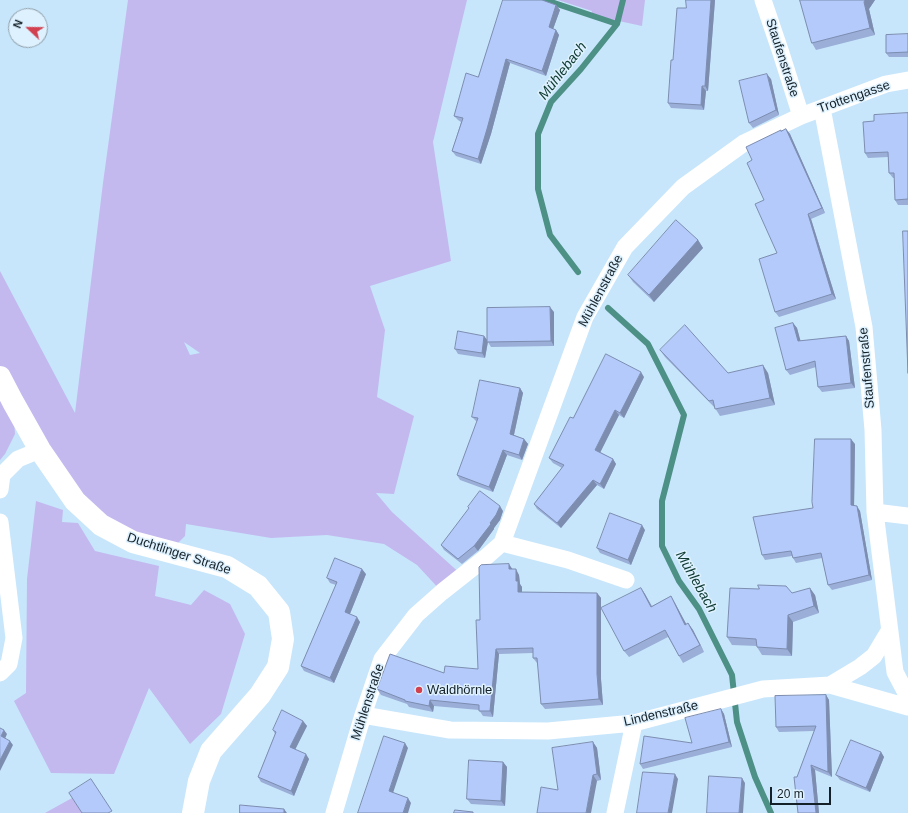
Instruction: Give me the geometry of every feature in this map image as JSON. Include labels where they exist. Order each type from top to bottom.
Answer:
[{"type":"main road","name":"Duchtlinger Straße","points":[[0,377],[40,450],[75,501],[101,525],[133,542],[227,567],[258,586],[279,612],[283,638],[278,667],[260,695],[211,751],[200,781],[192,813]]},
{"type":"street","name":"Staufenstraße","points":[[763,0],[801,116]]},
{"type":"street","name":"Trottengasse","points":[[801,116],[886,84],[908,80]]},
{"type":"street","name":"Staufenstraße","points":[[822,108],[864,326],[873,430],[875,512],[895,672],[908,695]]},
{"type":"street","name":"Mühlenstraße","points":[[334,813],[363,715],[382,659],[416,615],[502,543],[585,317],[625,247],[683,187],[744,143],[801,116]]},
{"type":"street","points":[[0,490],[2,475],[18,459],[40,450]]},
{"type":"street","points":[[875,512],[908,516]]},
{"type":"street","points":[[0,522],[14,638],[10,664],[0,673]]},
{"type":"street","points":[[502,543],[568,560],[626,580]]},
{"type":"street","points":[[830,685],[860,667],[874,656],[890,631]]},
{"type":"street","name":"Lindenstraße","points":[[363,715],[450,730],[548,730],[634,723],[762,689],[830,685],[908,707]]},
{"type":"street","points":[[615,813],[634,723]]},
{"type":"shaded area","points":[[128,0],[467,0],[433,142],[451,261],[370,286],[385,330],[377,397],[414,416],[394,494],[376,493],[392,512],[463,576],[442,592],[417,565],[384,544],[327,535],[271,538],[186,524],[185,536],[167,554],[101,525],[0,377],[0,271],[75,413],[103,183]],"holes":[[[184,342],[200,353],[190,355]]]},
{"type":"shaded area","points":[[558,0],[645,0],[642,26],[591,15],[592,11]]},
{"type":"shaded area","points":[[0,400],[14,418],[15,434],[5,454],[0,460]]},
{"type":"shaded area","points":[[36,501],[63,510],[62,522],[78,523],[95,551],[159,566],[155,596],[191,605],[204,590],[230,604],[245,634],[221,714],[190,744],[149,688],[114,774],[51,773],[14,701],[26,693],[27,579]]},
{"type":"shaded area","points":[[72,798],[82,813],[45,813]]},
{"type":"building","points":[[503,0],[542,0],[556,5],[549,27],[556,30],[542,71],[506,59],[478,159],[452,151],[463,118],[454,116],[466,73],[478,77]]},
{"type":"building","points":[[686,0],[711,0],[705,86],[702,86],[701,105],[668,103],[677,8],[686,8]]},
{"type":"building","points":[[800,0],[865,0],[864,2],[870,28],[812,43]]},
{"type":"building","points":[[908,34],[908,52],[886,53],[886,35]]},
{"type":"building","points":[[767,74],[776,110],[749,123],[739,81]]},
{"type":"building","points":[[908,113],[908,199],[895,200],[894,173],[889,173],[888,152],[865,153],[863,122],[874,121],[874,115]]},
{"type":"building","points":[[786,129],[822,208],[808,214],[832,294],[775,312],[759,259],[777,253],[755,204],[764,200],[747,163],[752,160],[746,147]]},
{"type":"building","points":[[676,220],[698,240],[649,295],[628,275]]},
{"type":"building","points":[[903,231],[908,231],[908,373]]},
{"type":"building","points":[[550,307],[551,341],[487,342],[487,308]]},
{"type":"building","points":[[793,323],[798,341],[846,336],[851,383],[818,387],[815,361],[786,370],[775,328]]},
{"type":"building","points":[[685,325],[728,373],[763,365],[770,398],[715,409],[713,400],[709,401],[660,350]]},
{"type":"building","points":[[458,331],[484,336],[482,353],[455,349]]},
{"type":"building","points":[[606,354],[641,372],[620,413],[615,410],[595,450],[613,459],[600,484],[593,480],[557,523],[534,504],[564,465],[549,458],[570,417],[573,418]]},
{"type":"building","points":[[480,380],[520,388],[510,434],[524,439],[519,455],[503,450],[489,487],[457,475],[478,418],[472,417]]},
{"type":"building","points":[[815,439],[851,439],[851,505],[857,506],[869,575],[828,585],[821,553],[793,558],[791,551],[762,555],[753,517],[813,508]]},
{"type":"building","points":[[480,491],[500,506],[490,523],[491,524],[474,546],[458,559],[441,545]]},
{"type":"building","points":[[610,513],[642,525],[628,560],[597,548]]},
{"type":"building","points":[[335,558],[362,569],[345,612],[357,617],[330,678],[301,666],[337,582],[327,578]]},
{"type":"building","points":[[509,564],[509,569],[516,569],[518,592],[597,593],[597,674],[599,699],[541,704],[537,658],[533,658],[533,648],[496,649],[490,711],[479,711],[479,705],[430,700],[429,706],[405,701],[377,689],[390,654],[444,673],[445,666],[478,669],[476,620],[480,620],[479,567],[481,565]]},
{"type":"building","points":[[758,585],[786,586],[792,593],[810,588],[814,606],[788,615],[787,649],[757,647],[756,639],[727,637],[730,588],[759,589]]},
{"type":"building","points":[[641,588],[651,607],[671,596],[685,625],[688,623],[700,645],[679,656],[665,630],[624,651],[601,608]]},
{"type":"building","points":[[826,695],[828,772],[811,765],[816,813],[798,813],[794,777],[797,777],[816,726],[776,727],[775,696]]},
{"type":"building","points":[[721,709],[729,742],[640,764],[644,736],[692,743],[685,718]]},
{"type":"building","points":[[282,710],[303,721],[290,747],[306,754],[291,791],[258,777],[276,732],[273,730]]},
{"type":"building","points":[[0,728],[4,730],[1,736],[10,741],[0,760]]},
{"type":"building","points":[[384,736],[405,743],[389,791],[408,798],[403,813],[358,813]]},
{"type":"building","points":[[851,740],[881,752],[866,788],[836,775]]},
{"type":"building","points":[[593,742],[597,774],[593,775],[586,813],[537,813],[541,787],[558,790],[552,748]]},
{"type":"building","points":[[469,760],[503,762],[501,801],[467,799]]},
{"type":"building","points":[[643,772],[675,774],[668,813],[637,813]]},
{"type":"building","points":[[709,776],[742,778],[739,813],[707,813]]},
{"type":"building","points":[[91,779],[112,811],[108,813],[82,813],[69,793]]},
{"type":"building","points":[[240,805],[284,809],[284,813],[240,813]]},
{"type":"building","points":[[455,810],[473,812],[473,813],[454,813]]},
{"type":"waterway","points":[[545,0],[617,24]]},
{"type":"waterway","name":"Mühlebach","points":[[578,272],[550,235],[538,189],[538,134],[551,102],[581,69],[617,24],[623,0]]},
{"type":"waterway","name":"Mühlebach","points":[[608,308],[648,344],[684,415],[662,501],[662,546],[679,581],[699,609],[732,675],[737,722],[755,777],[771,813]]},
{"type":"place","name":"Waldhörnle","points":[[419,690]]}]
